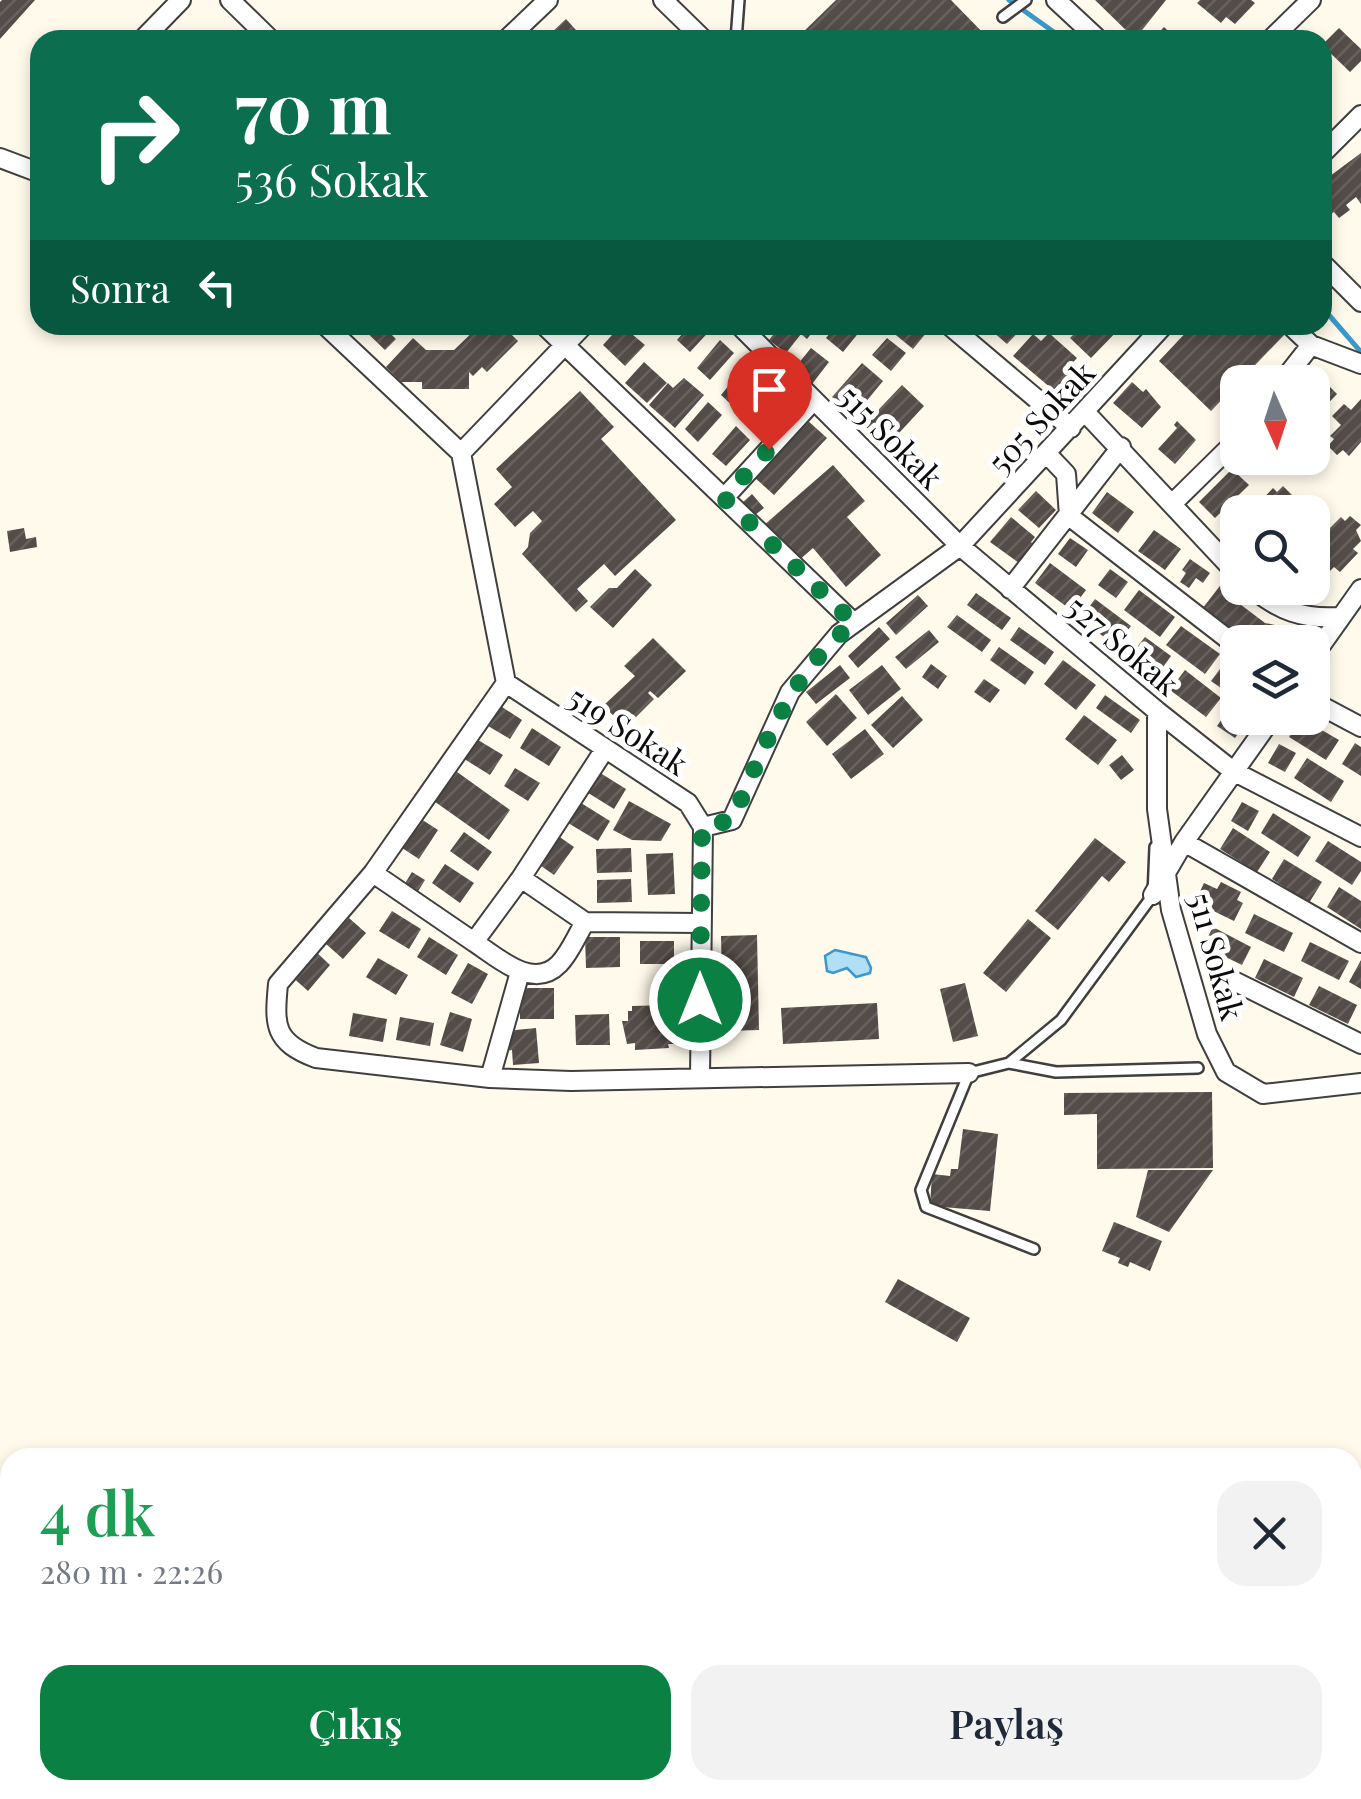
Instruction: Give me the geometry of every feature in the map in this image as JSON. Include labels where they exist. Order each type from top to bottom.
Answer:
[{"type":"street","points":[[152,30],[181,0]]},
{"type":"street","points":[[230,0],[260,30]]},
{"type":"street","points":[[516,30],[548,0]]},
{"type":"street","points":[[663,0],[694,30]]},
{"type":"street","points":[[1056,0],[1088,30]]},
{"type":"street","points":[[1280,30],[1311,0]]},
{"type":"street","points":[[1332,144],[1361,115]]},
{"type":"street","points":[[0,158],[30,171]]},
{"type":"street","points":[[1332,273],[1361,302]]},
{"type":"street","points":[[336,335],[461,453],[506,684],[373,872],[278,984],[280,1033],[292,1049],[316,1058],[490,1078],[571,1081],[970,1073]]},
{"type":"street","points":[[555,335],[854,623]]},
{"type":"street","points":[[461,453],[573,335]]},
{"type":"street","name":"515 Sokak","points":[[748,335],[960,546]]},
{"type":"street","points":[[962,335],[1071,428]]},
{"type":"street","name":"505 Sokak","points":[[702,827],[732,820],[790,692],[839,634],[960,546],[1155,335]]},
{"type":"street","points":[[1300,335],[1311,345],[1361,364]]},
{"type":"street","points":[[1295,365],[1311,345]]},
{"type":"street","points":[[724,498],[814,400]]},
{"type":"street","points":[[1085,412],[1220,556]]},
{"type":"street","points":[[1010,589],[1120,448]]},
{"type":"street","points":[[1047,454],[1066,474],[1069,516],[1220,633]]},
{"type":"street","points":[[1172,504],[1220,457]]},
{"type":"street","name":"527 Sokak","points":[[960,546],[1233,771],[1361,838]]},
{"type":"street","points":[[1330,630],[1361,588]]},
{"type":"street","points":[[1272,605],[1309,618],[1338,618]]},
{"type":"street","name":"519 Sokak","points":[[506,684],[688,804],[702,827]]},
{"type":"street","name":"511 Sokak","points":[[1157,711],[1157,809],[1170,910],[1206,1034],[1226,1072],[1263,1094],[1361,1083]]},
{"type":"street","points":[[1330,711],[1361,727]]},
{"type":"street","points":[[1153,895],[1184,842],[1259,735]]},
{"type":"street","points":[[474,942],[605,749]]},
{"type":"street","points":[[700,1076],[702,827]]},
{"type":"street","points":[[1184,842],[1361,944]]},
{"type":"street","points":[[373,872],[520,972],[539,974],[558,966],[586,922]]},
{"type":"street","points":[[521,878],[586,922],[700,923]]},
{"type":"street","points":[[490,1078],[520,972]]},
{"type":"street","points":[[1236,982],[1361,1044]]},
{"type":"lane","points":[[737,30],[739,0]]},
{"type":"lane","points":[[1002,18],[1026,0]]},
{"type":"lane","points":[[1009,1064],[1061,1020],[1153,895],[1157,809]]},
{"type":"lane","points":[[1034,1248],[926,1208],[921,1190],[970,1073],[1009,1064],[1056,1072],[1198,1068]]},
{"type":"water","points":[[835,950],[866,957],[870,973],[856,977],[847,968],[827,971],[825,956]]},
{"type":"building","points":[[35,0],[0,39],[0,2]]},
{"type":"building","points":[[836,0],[951,0],[980,30],[805,30]]},
{"type":"building","points":[[1095,0],[1166,0],[1142,30],[1126,30]]},
{"type":"building","points":[[1197,3],[1255,3],[1235,24],[1226,17],[1221,23]]},
{"type":"building","points":[[566,19],[576,30],[554,30]]},
{"type":"building","points":[[1339,28],[1361,49],[1361,61],[1350,72],[1332,55],[1332,35]]},
{"type":"building","points":[[1361,153],[1361,204],[1356,197],[1346,205],[1350,210],[1339,218],[1332,213],[1332,175]]},
{"type":"building","points":[[369,335],[392,335],[396,339],[385,350]]},
{"type":"building","points":[[470,335],[512,335],[518,341],[487,372],[482,367],[473,376],[469,372],[469,389],[422,389],[422,382],[401,382],[386,367],[413,338],[426,350],[454,350]]},
{"type":"building","points":[[612,335],[633,335],[645,345],[625,366],[603,345]]},
{"type":"building","points":[[681,335],[706,335],[690,352],[677,340]]},
{"type":"building","points":[[773,335],[800,335],[786,353],[769,340]]},
{"type":"building","points":[[828,335],[857,335],[843,352],[826,338]]},
{"type":"building","points":[[896,335],[925,335],[913,349]]},
{"type":"building","points":[[997,335],[1016,335],[1007,344]]},
{"type":"building","points":[[1032,335],[1041,341],[1051,335],[1077,358],[1069,367],[1076,374],[1058,394],[1013,356]]},
{"type":"building","points":[[1073,335],[1113,335],[1091,358],[1070,338]]},
{"type":"building","points":[[1184,335],[1284,335],[1255,365],[1220,365],[1220,402],[1211,411],[1159,361]]},
{"type":"building","points":[[887,338],[906,353],[891,371],[872,355]]},
{"type":"building","points":[[720,340],[734,353],[710,380],[697,368]]},
{"type":"building","points":[[811,348],[829,362],[812,384],[794,369]]},
{"type":"building","points":[[644,362],[667,383],[647,403],[625,383]]},
{"type":"building","points":[[862,363],[883,381],[855,415],[832,397]]},
{"type":"building","points":[[744,367],[758,380],[734,407],[721,395]]},
{"type":"building","points":[[684,378],[704,395],[675,428],[649,405],[668,383],[673,388]]},
{"type":"building","points":[[1132,382],[1143,392],[1146,389],[1161,407],[1142,428],[1113,403]]},
{"type":"building","points":[[902,385],[924,406],[887,446],[864,425]]},
{"type":"building","points":[[580,391],[614,427],[601,439],[676,520],[615,576],[604,564],[577,589],[588,601],[576,612],[522,554],[528,547],[530,533],[542,521],[533,511],[515,527],[494,504],[512,487],[496,469]]},
{"type":"building","points":[[762,391],[776,404],[753,430],[739,418]]},
{"type":"building","points":[[1361,399],[1361,442],[1349,456],[1343,450],[1337,455],[1330,448],[1334,439],[1330,436],[1341,425],[1332,416],[1344,404],[1351,410]]},
{"type":"building","points":[[708,402],[722,415],[698,442],[685,429]]},
{"type":"building","points":[[807,420],[827,438],[774,495],[754,477]]},
{"type":"building","points":[[1177,421],[1196,440],[1175,464],[1158,449],[1177,428]]},
{"type":"building","points":[[736,426],[750,440],[726,466],[712,454]]},
{"type":"building","points":[[833,465],[865,501],[847,517],[881,555],[846,587],[813,548],[797,562],[764,525]]},
{"type":"building","points":[[1226,475],[1238,475],[1249,485],[1239,495],[1220,495],[1220,513],[1215,518],[1199,502]]},
{"type":"building","points":[[1283,486],[1292,495],[1266,495],[1273,488],[1277,492]]},
{"type":"building","points":[[1036,491],[1056,510],[1039,528],[1018,510]]},
{"type":"building","points":[[1107,492],[1134,512],[1118,533],[1092,513]]},
{"type":"building","points":[[752,494],[764,508],[755,515],[743,502]]},
{"type":"building","points":[[1350,516],[1361,525],[1356,530],[1361,541],[1353,549],[1358,553],[1340,572],[1334,567],[1330,571],[1330,528],[1341,517],[1345,521]]},
{"type":"building","points":[[1011,517],[1035,537],[1031,542],[1038,548],[1023,566],[990,542]]},
{"type":"building","points":[[24,528],[26,539],[36,537],[37,547],[10,552],[7,531]]},
{"type":"building","points":[[1154,530],[1181,549],[1165,570],[1138,551]]},
{"type":"building","points":[[1070,538],[1088,550],[1076,567],[1058,554]]},
{"type":"building","points":[[1190,559],[1210,573],[1203,583],[1196,578],[1189,588],[1180,582]]},
{"type":"building","points":[[1050,563],[1086,590],[1071,610],[1035,583]]},
{"type":"building","points":[[635,569],[652,585],[613,628],[590,607]]},
{"type":"building","points":[[1110,569],[1128,582],[1116,598],[1098,585]]},
{"type":"building","points":[[1220,586],[1220,605],[1241,605],[1265,623],[1275,625],[1222,625],[1202,609]]},
{"type":"building","points":[[1139,590],[1175,617],[1160,637],[1124,610]]},
{"type":"building","points":[[976,593],[1011,618],[1002,630],[967,605]]},
{"type":"building","points":[[918,595],[928,606],[896,635],[886,623]]},
{"type":"building","points":[[1095,599],[1131,626],[1116,646],[1080,619]]},
{"type":"building","points":[[957,615],[991,640],[982,652],[947,627]]},
{"type":"building","points":[[1181,626],[1220,654],[1205,674],[1166,645]]},
{"type":"building","points":[[879,627],[890,639],[858,668],[848,656]]},
{"type":"building","points":[[1019,627],[1054,652],[1045,665],[1010,640]]},
{"type":"building","points":[[929,630],[939,642],[906,669],[895,657]]},
{"type":"building","points":[[1145,637],[1171,656],[1156,677],[1129,657]]},
{"type":"building","points":[[653,638],[686,671],[658,698],[650,691],[654,699],[626,727],[603,706],[635,676],[624,666]]},
{"type":"building","points":[[999,647],[1034,672],[1025,685],[990,660]]},
{"type":"building","points":[[1063,660],[1096,685],[1076,710],[1044,684]]},
{"type":"building","points":[[931,664],[947,676],[938,689],[922,677]]},
{"type":"building","points":[[840,665],[850,678],[816,704],[806,692]]},
{"type":"building","points":[[882,665],[901,689],[868,715],[849,690]]},
{"type":"building","points":[[1220,669],[1220,687],[1211,681]]},
{"type":"building","points":[[1185,670],[1220,699],[1206,717],[1170,690]]},
{"type":"building","points":[[984,679],[1000,690],[990,703],[974,692]]},
{"type":"building","points":[[836,694],[857,718],[827,746],[806,722]]},
{"type":"building","points":[[1105,695],[1140,720],[1131,733],[1096,708]]},
{"type":"building","points":[[902,696],[923,720],[893,748],[871,725]]},
{"type":"building","points":[[496,703],[522,720],[510,739],[483,723]]},
{"type":"building","points":[[1084,715],[1117,740],[1098,765],[1065,739]]},
{"type":"building","points":[[532,728],[561,747],[549,766],[520,748]]},
{"type":"building","points":[[865,729],[884,754],[851,779],[832,754]]},
{"type":"building","points":[[1330,735],[1339,740],[1326,760],[1289,737]]},
{"type":"building","points":[[473,737],[503,755],[490,775],[461,757]]},
{"type":"building","points":[[1355,743],[1361,747],[1361,776],[1342,764]]},
{"type":"building","points":[[1279,744],[1296,753],[1285,772],[1268,763]]},
{"type":"building","points":[[1122,755],[1134,770],[1121,780],[1109,765]]},
{"type":"building","points":[[1307,758],[1344,781],[1331,802],[1294,778]]},
{"type":"building","points":[[515,768],[540,783],[528,801],[504,786]]},
{"type":"building","points":[[453,769],[510,810],[489,840],[431,799]]},
{"type":"building","points":[[597,771],[626,789],[614,809],[585,791]]},
{"type":"building","points":[[629,801],[671,824],[661,841],[632,840],[613,830]]},
{"type":"building","points":[[1242,802],[1259,811],[1248,831],[1231,821]]},
{"type":"building","points":[[581,803],[610,821],[598,841],[568,823]]},
{"type":"building","points":[[1273,813],[1311,837],[1298,857],[1261,833]]},
{"type":"building","points":[[418,817],[438,830],[419,859],[399,846]]},
{"type":"building","points":[[1233,828],[1270,852],[1257,872],[1220,849]]},
{"type":"building","points":[[464,832],[492,852],[478,871],[450,851]]},
{"type":"building","points":[[554,833],[574,847],[554,875],[534,861]]},
{"type":"building","points":[[1095,838],[1126,862],[1109,882],[1102,876],[1058,930],[1035,911]]},
{"type":"building","points":[[1328,841],[1361,862],[1361,871],[1352,885],[1315,861]]},
{"type":"building","points":[[631,848],[632,872],[597,873],[596,849]]},
{"type":"building","points":[[673,853],[675,894],[648,895],[646,854]]},
{"type":"building","points":[[1284,859],[1322,882],[1309,903],[1272,879]]},
{"type":"building","points":[[445,864],[474,883],[460,903],[432,883]]},
{"type":"building","points":[[412,872],[425,880],[417,893],[404,885]]},
{"type":"building","points":[[631,879],[632,902],[597,903],[597,880]]},
{"type":"building","points":[[1221,882],[1241,892],[1237,900],[1243,903],[1234,921],[1195,902],[1204,883],[1217,889]]},
{"type":"building","points":[[1339,887],[1361,901],[1361,929],[1327,907]]},
{"type":"building","points":[[392,911],[421,929],[409,949],[379,931]]},
{"type":"building","points":[[1254,914],[1293,933],[1284,952],[1245,933]]},
{"type":"building","points":[[349,918],[366,933],[343,959],[326,944]]},
{"type":"building","points":[[1028,919],[1051,938],[1006,992],[983,973]]},
{"type":"building","points":[[1213,927],[1251,947],[1242,965],[1203,946]]},
{"type":"building","points":[[757,935],[759,1030],[723,1031],[721,936]]},
{"type":"building","points":[[429,937],[458,955],[446,975],[417,957]]},
{"type":"building","points":[[585,937],[620,937],[620,967],[586,968]]},
{"type":"building","points":[[640,941],[674,941],[674,964],[640,964]]},
{"type":"building","points":[[1310,942],[1349,961],[1339,980],[1301,961]]},
{"type":"building","points":[[313,949],[330,965],[308,991],[290,975]]},
{"type":"building","points":[[378,958],[408,975],[396,995],[366,977]]},
{"type":"building","points":[[1264,959],[1303,978],[1294,997],[1255,978]]},
{"type":"building","points":[[1361,960],[1361,989],[1349,982]]},
{"type":"building","points":[[468,963],[488,974],[472,1004],[451,993]]},
{"type":"building","points":[[965,983],[978,1036],[953,1042],[940,989]]},
{"type":"building","points":[[1319,986],[1357,1005],[1348,1024],[1309,1005]]},
{"type":"building","points":[[520,988],[554,988],[554,1019],[520,1019]]},
{"type":"building","points":[[877,1003],[879,1039],[783,1044],[781,1008]]},
{"type":"building","points":[[669,1005],[670,1013],[676,1012],[680,1021],[681,1034],[676,1034],[676,1044],[635,1050],[635,1043],[627,1044],[622,1021],[628,1021],[632,1006]]},
{"type":"building","points":[[450,1012],[472,1019],[463,1052],[440,1045]]},
{"type":"building","points":[[353,1013],[387,1019],[383,1042],[349,1036]]},
{"type":"building","points":[[609,1014],[610,1045],[576,1045],[575,1015]]},
{"type":"building","points":[[400,1017],[434,1023],[430,1046],[396,1040]]},
{"type":"building","points":[[536,1028],[539,1063],[513,1065],[512,1050],[506,1051],[505,1031]]},
{"type":"building","points":[[1212,1092],[1213,1168],[1097,1169],[1097,1114],[1064,1115],[1064,1093]]},
{"type":"building","points":[[963,1129],[998,1134],[990,1211],[930,1206],[932,1174],[950,1176],[951,1169],[958,1169]]},
{"type":"building","points":[[1148,1170],[1213,1170],[1169,1232],[1136,1217]]},
{"type":"building","points":[[1114,1222],[1162,1241],[1150,1271],[1130,1262],[1128,1267],[1118,1263],[1120,1258],[1102,1251]]},
{"type":"building","points":[[898,1279],[970,1318],[957,1342],[885,1302]]},
{"type":"waterway","points":[[1009,0],[1051,30]]},
{"type":"waterway","points":[[1332,319],[1361,352]]},
{"type":"route","points":[[700,1000],[702,827],[732,820],[790,692],[839,634],[854,623],[724,498],[769,449]]}]
